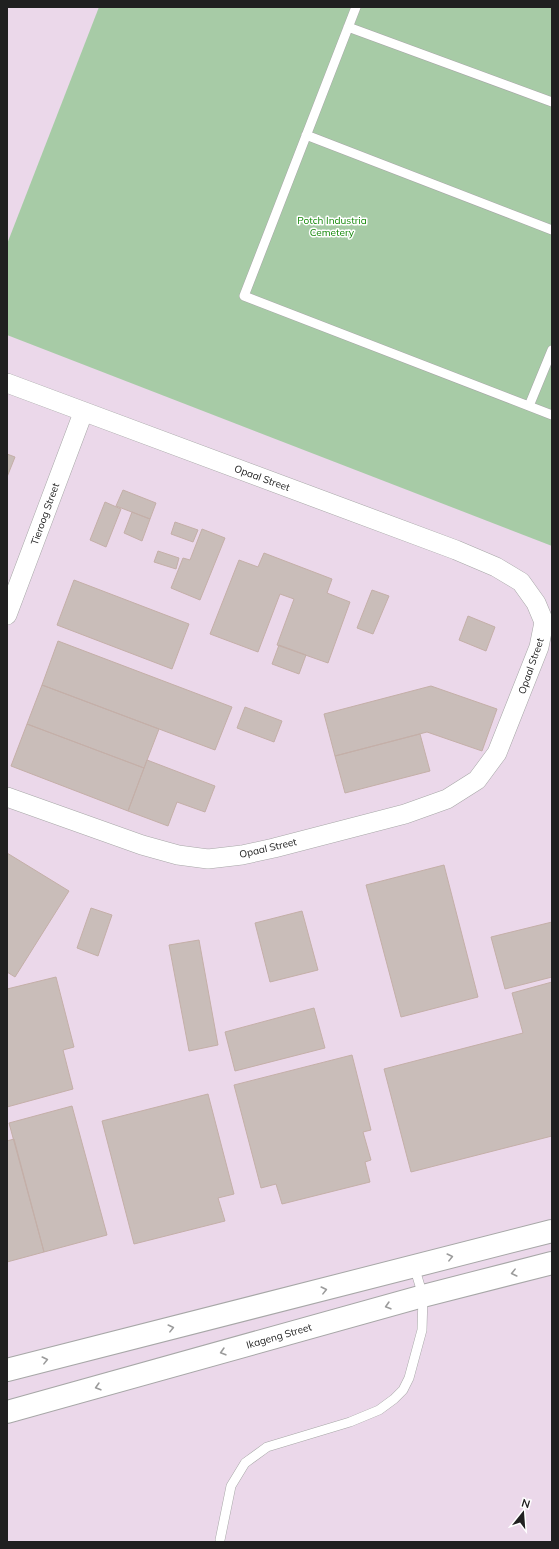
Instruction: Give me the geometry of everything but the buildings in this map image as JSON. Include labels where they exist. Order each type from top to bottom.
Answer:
[{"type":"street","name":"Opaal Street","points":[[7,383],[83,413],[449,547],[496,567],[521,582],[536,602],[544,622],[539,647],[497,753],[477,780],[447,799],[405,814],[274,848],[242,855],[208,859],[178,855],[142,845],[7,797]]},
{"type":"street","name":"Tieroog Street","points":[[7,615],[83,413]]},
{"type":"street","points":[[7,1370],[552,1231]]},
{"type":"street","name":"Ikageng Street","points":[[7,1412],[423,1296],[552,1263]]},
{"type":"street","points":[[292,1298],[301,1330]]},
{"type":"lane","points":[[356,7],[244,296],[552,415]]},
{"type":"lane","points":[[348,27],[552,102]]},
{"type":"lane","points":[[306,135],[552,230]]},
{"type":"lane","points":[[529,406],[552,350]]},
{"type":"lane","points":[[220,1540],[231,1486],[245,1463],[267,1447],[350,1422],[379,1410],[403,1390],[409,1378],[422,1330],[423,1296],[414,1266]]},
{"type":"shaded area","points":[[7,7],[552,7],[552,1542],[7,1542]]},
{"type":"green space","name":"Potch Industria Cemetery","points":[[99,7],[552,7],[552,546],[7,335],[7,244]]}]
